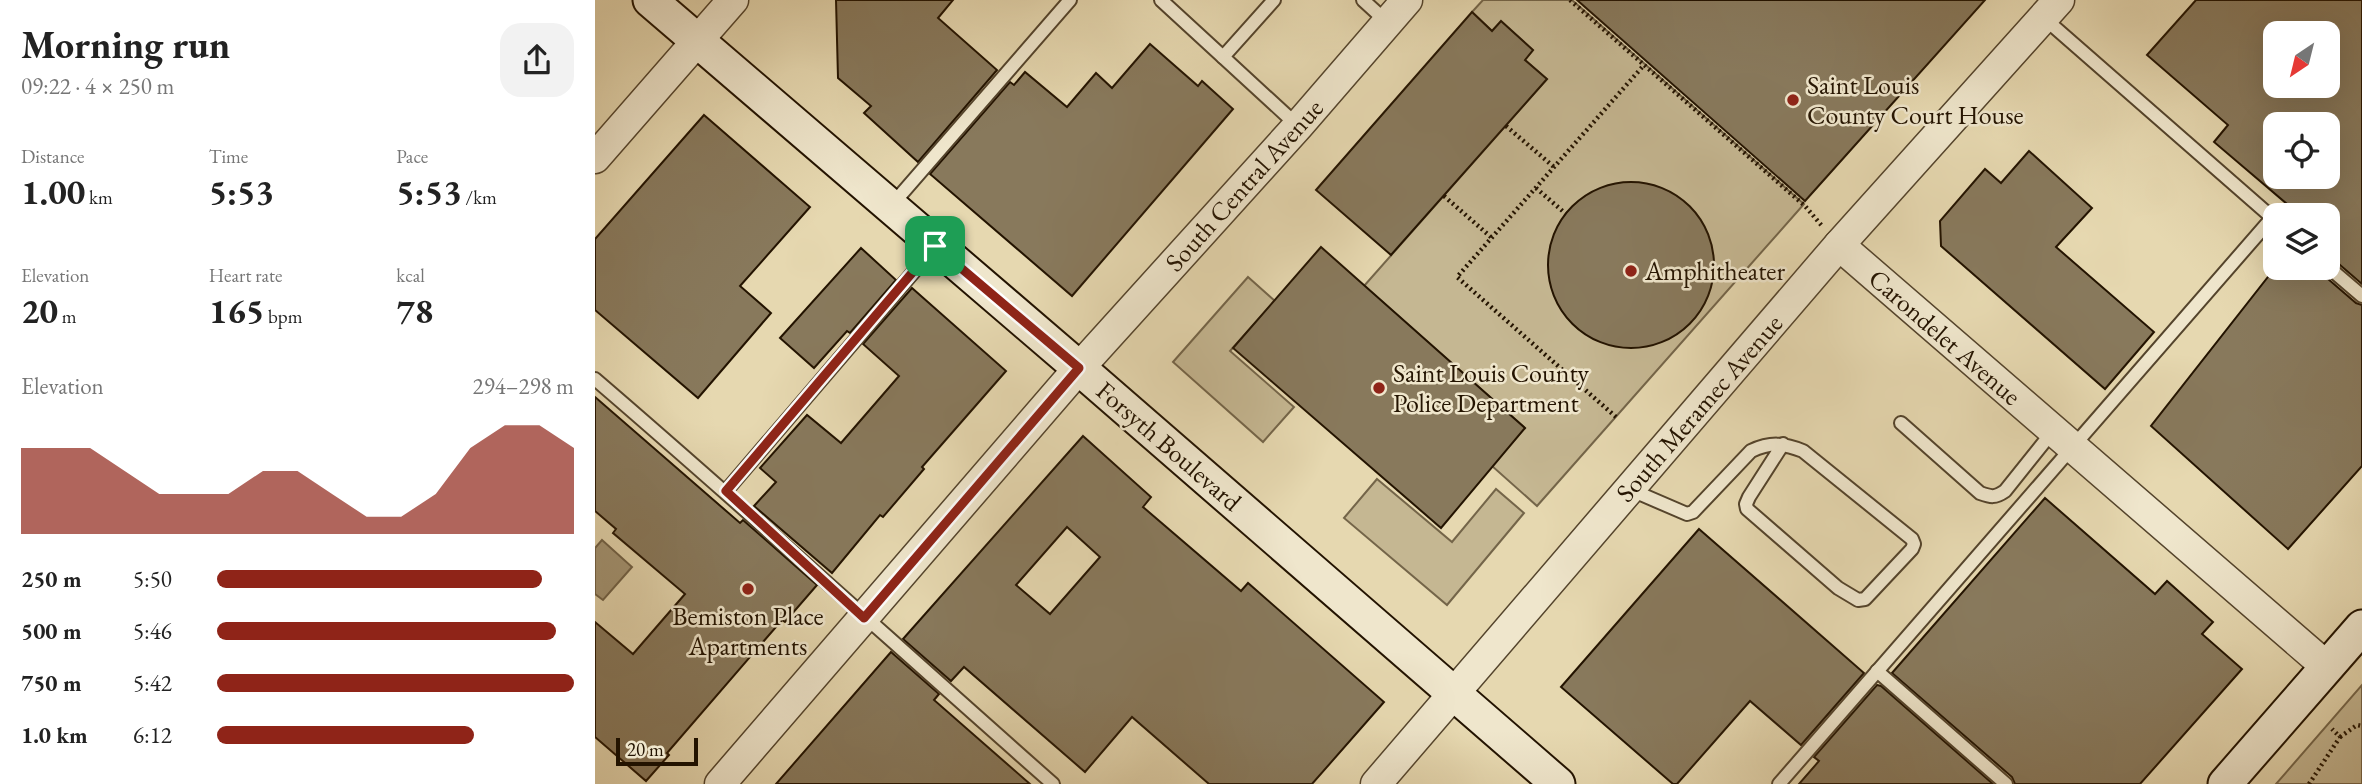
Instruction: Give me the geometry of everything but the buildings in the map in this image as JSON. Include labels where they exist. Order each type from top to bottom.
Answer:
[{"type":"main road","name":"Forsyth Boulevard","points":[[650,0],[1558,784]]},
{"type":"main road","points":[[2225,784],[2362,627]]},
{"type":"street","points":[[595,158],[733,0]]},
{"type":"street","name":"South Central Avenue","points":[[720,784],[1079,368],[1298,126],[1407,0]]},
{"type":"street","name":"South Meramec Avenue","points":[[1376,784],[1839,245],[2051,9]]},
{"type":"street","name":"Carondelet Avenue","points":[[1839,245],[2327,667]]},
{"type":"lane","points":[[890,207],[1070,0]]},
{"type":"lane","points":[[1161,0],[1298,126]]},
{"type":"lane","points":[[1223,57],[1274,0]]},
{"type":"lane","points":[[1363,0],[1387,22]]},
{"type":"lane","points":[[2051,9],[2263,209]]},
{"type":"lane","points":[[1901,423],[1980,493],[1997,496],[2063,439],[2263,230]]},
{"type":"lane","points":[[726,491],[935,246]]},
{"type":"lane","points":[[2340,277],[2362,296]]},
{"type":"lane","points":[[595,379],[726,491],[864,618],[1053,784]]},
{"type":"lane","points":[[1779,784],[1878,671],[2063,439]]},
{"type":"lane","points":[[1629,489],[1687,514],[1701,505],[1751,451],[1762,446],[1783,444],[1803,451],[1912,539],[1912,549],[1865,599],[1858,600],[1838,588],[1747,509],[1749,497],[1783,444]]},
{"type":"lane","points":[[1878,671],[2006,784]]},
{"type":"path","points":[[1570,0],[1805,206],[1839,245]]},
{"type":"path","points":[[1616,416],[1457,277],[1644,65]]},
{"type":"path","points":[[1506,126],[1554,167]]},
{"type":"path","points":[[1536,188],[1566,214]]},
{"type":"path","points":[[1444,196],[1492,237]]},
{"type":"path","points":[[2309,784],[2340,737],[2357,725],[2362,726]]},
{"type":"path","points":[[2332,729],[2340,737]]},
{"type":"shaded area","points":[[1483,0],[1572,0],[1804,204],[1537,506],[1492,466],[1525,428],[1364,286],[1547,79],[1525,60],[1533,50],[1501,22],[1492,31],[1472,12]]},
{"type":"shaded area","points":[[1248,277],[1275,301],[1230,351],[1294,407],[1263,442],[1173,362]]},
{"type":"shaded area","points":[[1377,479],[1452,542],[1496,489],[1524,513],[1447,605],[1344,518]]},
{"type":"shaded area","points":[[602,540],[632,567],[603,600],[595,594],[595,548]]},
{"type":"shaded area","points":[[2362,685],[2362,784],[2276,784]]},
{"type":"place","name":"Saint Louis County Court House","points":[[1793,100]]},
{"type":"place","name":"Amphitheater","points":[[1631,271]]},
{"type":"place","name":"Saint Louis County Police Department","points":[[1379,388]]},
{"type":"place","name":"Bemiston Place Apartments","points":[[748,589]]},
{"type":"route","points":[[935,246],[1079,368],[864,618],[726,491],[935,246]]}]
